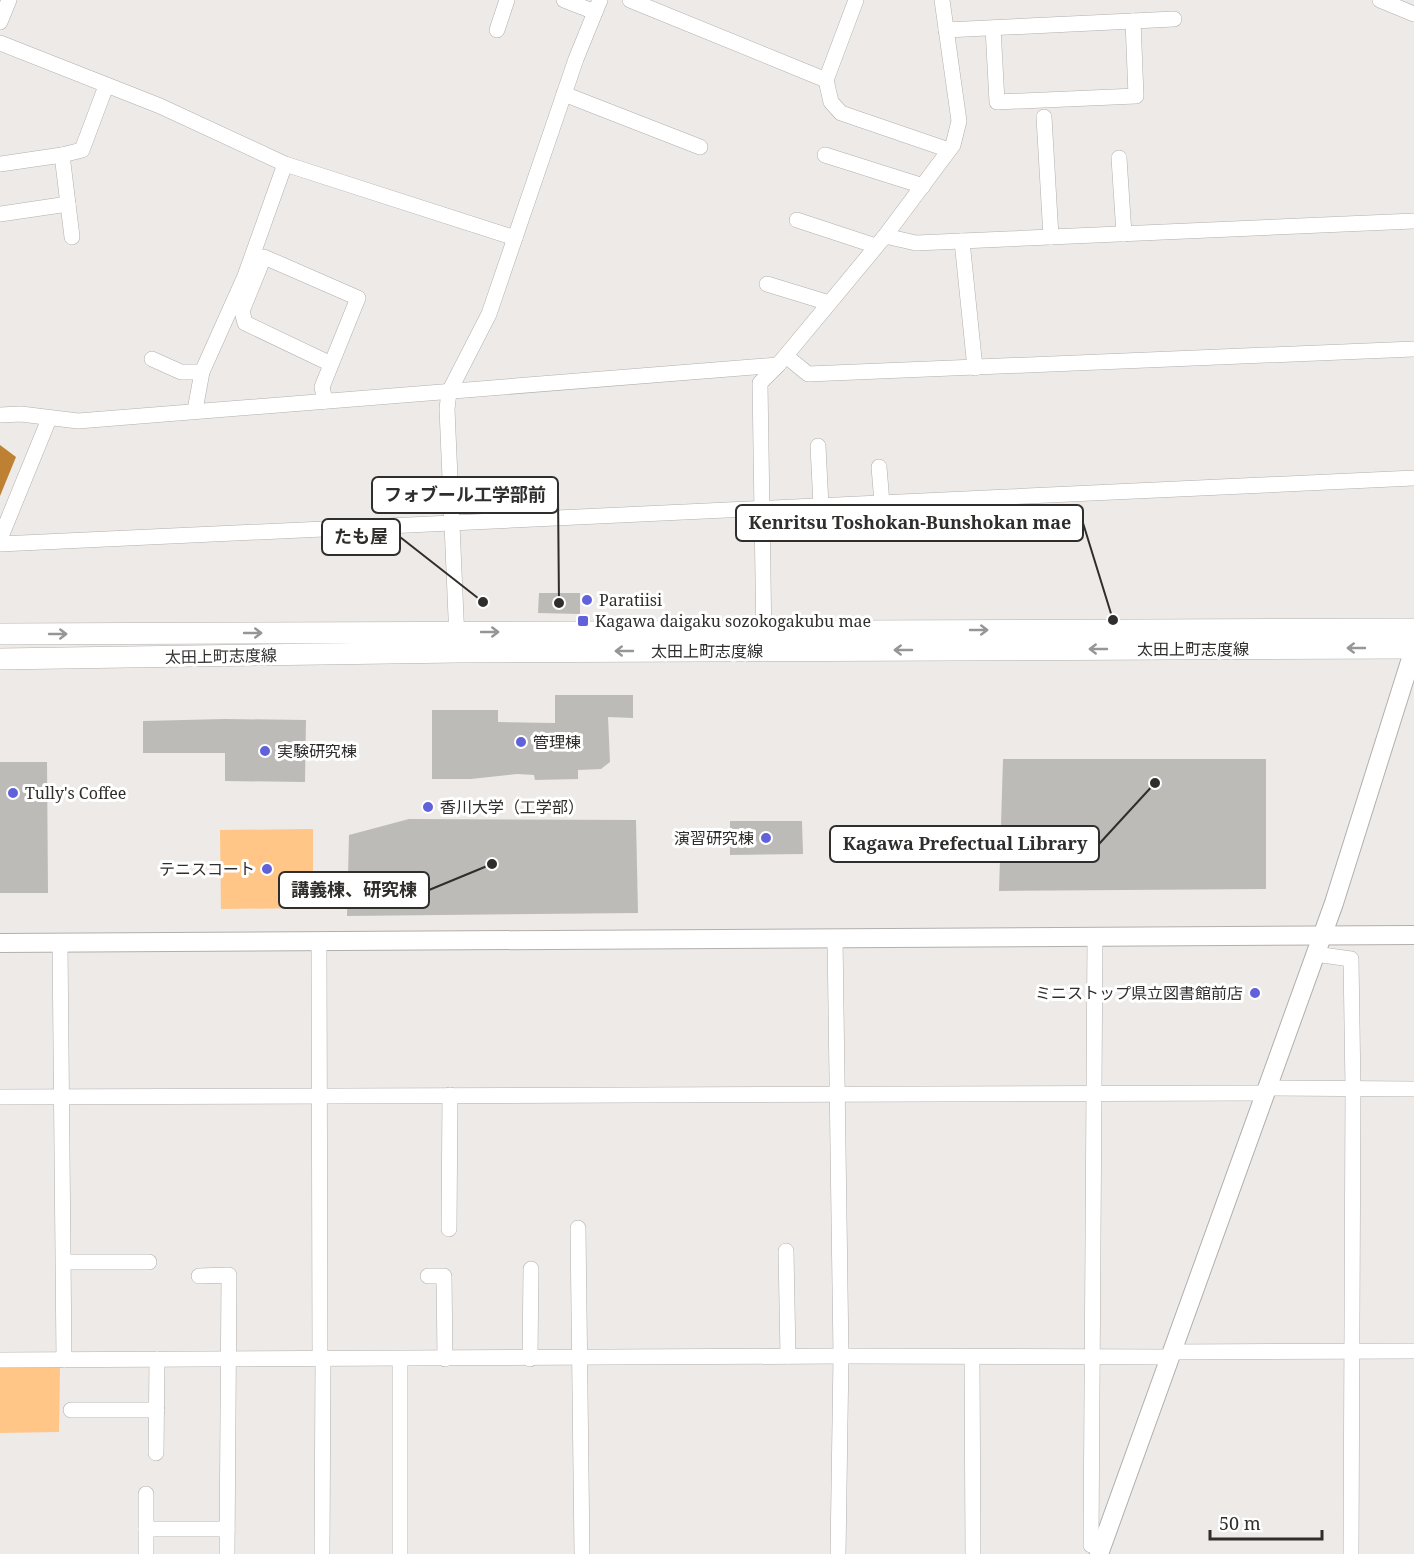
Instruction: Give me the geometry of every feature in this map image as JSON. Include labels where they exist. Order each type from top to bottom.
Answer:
[{"type":"main road","name":"太田上町志度線","points":[[764,641],[1414,629]]},
{"type":"main road","name":"太田上町志度線","points":[[0,634],[457,642],[764,641],[1414,648]]},
{"type":"main road","name":"太田上町志度線","points":[[0,659],[457,642]]},
{"type":"street","points":[[0,22],[9,0]]},
{"type":"street","points":[[497,30],[507,0]]},
{"type":"street","points":[[457,642],[447,409],[449,392],[489,314],[564,94],[597,6],[564,0]]},
{"type":"street","points":[[630,0],[826,80]]},
{"type":"street","points":[[856,0],[826,80],[831,102],[841,113],[949,150]]},
{"type":"street","points":[[764,641],[760,509],[760,383],[782,360],[881,241],[949,150],[958,134],[959,121],[942,0]]},
{"type":"street","points":[[1380,0],[1414,14]]},
{"type":"street","points":[[946,30],[1174,19]]},
{"type":"street","points":[[993,28],[997,102],[1136,96],[1133,21]]},
{"type":"street","points":[[0,43],[160,106],[285,164],[515,238]]},
{"type":"street","points":[[0,164],[62,156],[82,150],[106,86]]},
{"type":"street","points":[[564,94],[700,147]]},
{"type":"street","points":[[1044,117],[1051,237]]},
{"type":"street","points":[[825,155],[923,186]]},
{"type":"street","points":[[62,156],[72,237]]},
{"type":"street","points":[[1119,158],[1124,234]]},
{"type":"street","points":[[195,410],[202,372],[246,276],[285,164]]},
{"type":"street","points":[[0,214],[68,204]]},
{"type":"street","points":[[797,220],[881,241],[916,243],[1414,221]]},
{"type":"street","points":[[962,241],[975,368]]},
{"type":"street","points":[[325,400],[322,387],[332,364],[358,298],[264,257],[242,311],[245,323],[332,364]]},
{"type":"street","points":[[767,284],[829,303]]},
{"type":"street","points":[[0,415],[21,414],[78,422],[195,410],[449,392],[782,360],[808,374],[1414,350]]},
{"type":"street","points":[[152,359],[181,372],[202,372]]},
{"type":"street","points":[[49,419],[0,542],[1414,478]]},
{"type":"street","points":[[818,446],[821,506]]},
{"type":"street","points":[[879,467],[882,503]]},
{"type":"street","points":[[1095,936],[1091,1545],[1100,1551],[1323,935],[1414,648]]},
{"type":"street","points":[[0,944],[1414,935]]},
{"type":"street","points":[[835,938],[841,1356],[841,1483],[837,1493],[838,1554]]},
{"type":"street","points":[[319,942],[322,1554]]},
{"type":"street","points":[[60,943],[64,1360]]},
{"type":"street","points":[[1315,954],[1351,959],[1353,1089],[1350,1352],[1351,1554]]},
{"type":"street","points":[[0,1097],[837,1092],[1094,1093],[1414,1089]]},
{"type":"street","points":[[449,1229],[450,1095]]},
{"type":"street","points":[[578,1228],[582,1554]]},
{"type":"street","points":[[786,1251],[788,1356]]},
{"type":"street","points":[[64,1262],[149,1262]]},
{"type":"street","points":[[530,1359],[531,1269]]},
{"type":"street","points":[[199,1276],[229,1275],[227,1554]]},
{"type":"street","points":[[428,1276],[444,1276],[445,1359]]},
{"type":"street","points":[[0,1360],[578,1359],[788,1356],[1092,1357],[1414,1352]]},
{"type":"street","points":[[972,1357],[973,1554]]},
{"type":"street","points":[[156,1453],[157,1359]]},
{"type":"street","points":[[400,1359],[400,1554]]},
{"type":"street","points":[[71,1410],[157,1410]]},
{"type":"street","points":[[146,1494],[146,1554]]},
{"type":"street","points":[[146,1528],[227,1529]]},
{"type":"shaded area","points":[[0,445],[16,457],[0,496]]},
{"type":"shaded area","name":"テニスコート","points":[[313,829],[313,908],[221,909],[220,830]]},
{"type":"shaded area","points":[[0,1366],[60,1366],[59,1432],[0,1433]]},
{"type":"building","points":[[539,593],[580,593],[580,614],[538,613]]},
{"type":"building","name":"管理棟","points":[[555,695],[633,695],[633,718],[608,717],[610,762],[601,769],[578,770],[578,779],[535,780],[534,775],[517,774],[471,779],[432,779],[432,710],[498,710],[498,722],[555,723]]},
{"type":"building","name":"実験研究棟","points":[[306,720],[305,782],[225,781],[225,753],[143,753],[143,721]]},
{"type":"building","points":[[1003,759],[1266,759],[1266,889],[999,891]]},
{"type":"building","points":[[0,762],[47,762],[48,893],[0,893]]},
{"type":"building","points":[[409,819],[636,820],[638,913],[347,916],[349,835]]},
{"type":"building","name":"演習研究棟","points":[[730,821],[802,821],[803,854],[730,855]]},
{"type":"place","name":"Paratiisi","points":[[587,600]]},
{"type":"place","name":"たも屋","points":[[483,602]]},
{"type":"place","name":"フォブール工学部前","points":[[559,603]]},
{"type":"place","name":"Kenritsu Toshokan-Bunshokan mae","points":[[1113,620]]},
{"type":"place","name":"Kagawa daigaku sozokogakubu mae","points":[[583,621]]},
{"type":"place","name":"管理棟","points":[[521,742]]},
{"type":"place","name":"実験研究棟","points":[[265,751]]},
{"type":"place","name":"Kagawa Prefectual Library","points":[[1155,783]]},
{"type":"place","name":"Tully's Coffee","points":[[13,793]]},
{"type":"place","name":"香川大学（工学部）","points":[[428,807]]},
{"type":"place","name":"演習研究棟","points":[[766,838]]},
{"type":"place","name":"講義棟、研究棟","points":[[492,864]]},
{"type":"place","name":"テニスコート","points":[[267,869]]},
{"type":"place","name":"ミニストップ県立図書館前店","points":[[1255,993]]}]
